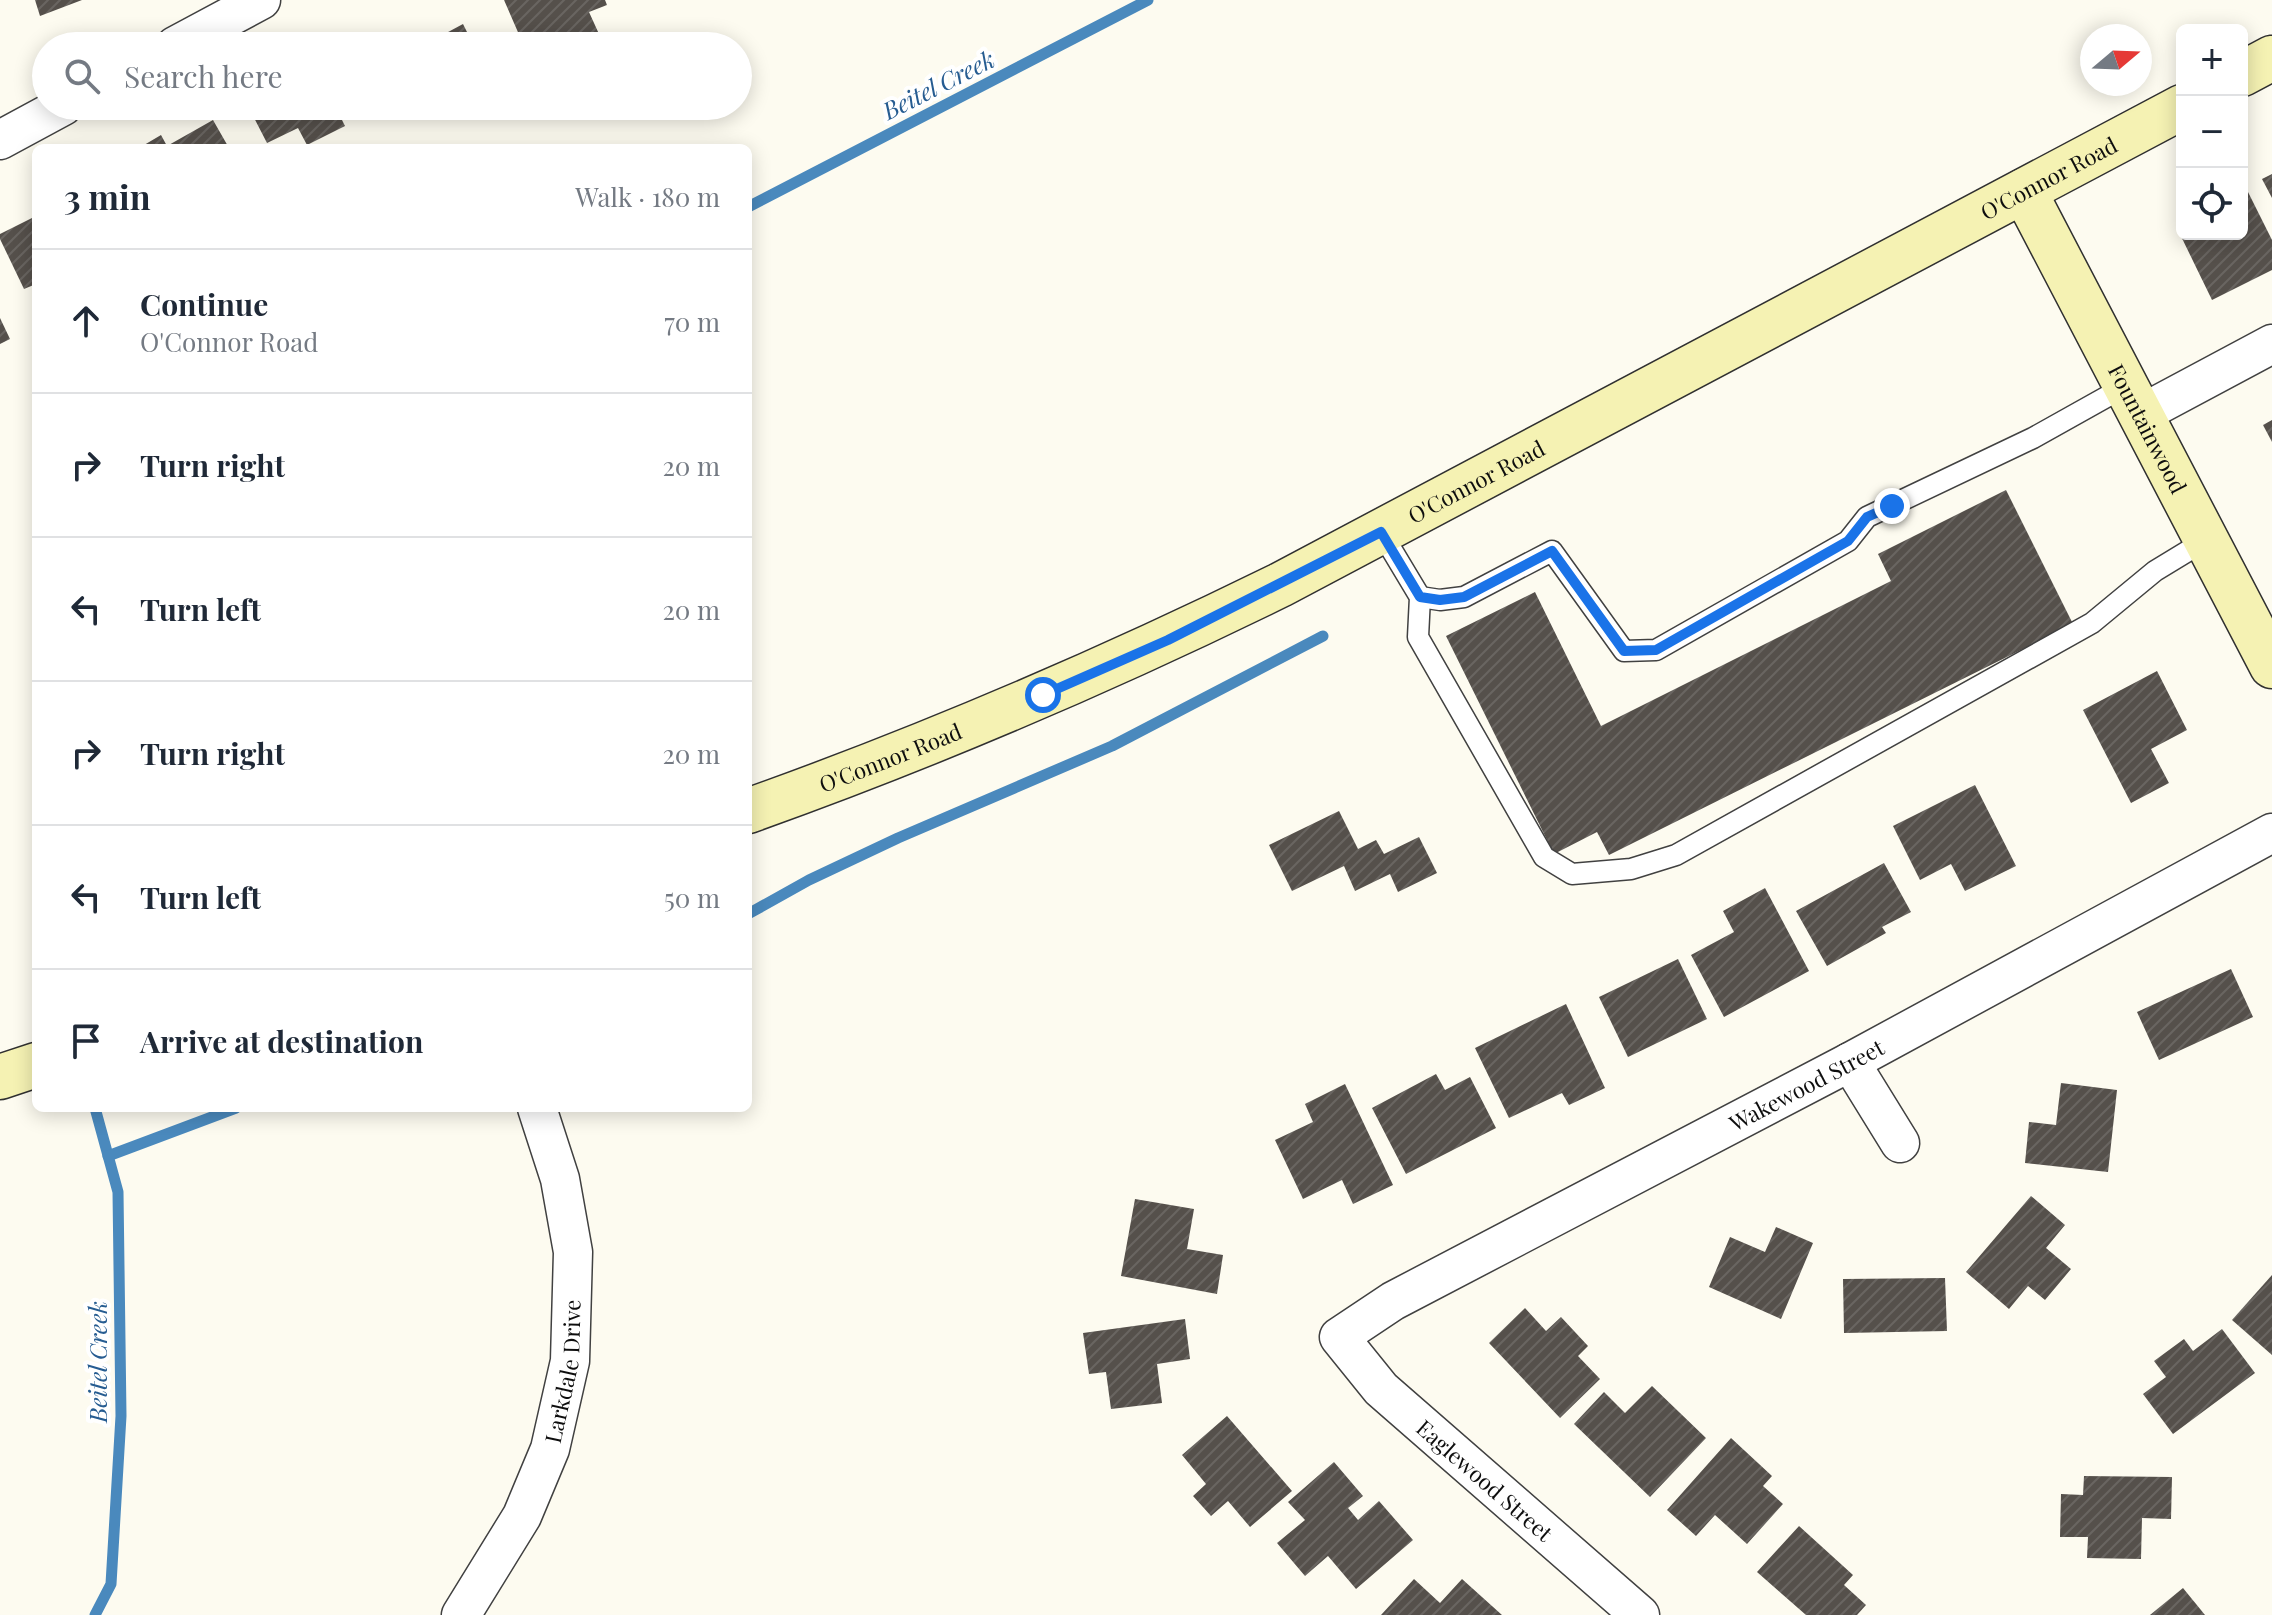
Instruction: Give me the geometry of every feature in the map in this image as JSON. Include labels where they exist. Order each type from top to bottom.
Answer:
[{"type":"main road","points":[[2248,71],[2272,58]]},
{"type":"main road","name":"O'Connor Road","points":[[752,810],[858,772],[1154,647],[1381,532],[2176,110]]},
{"type":"main road","name":"Fountainwood","points":[[2024,191],[2272,666]]},
{"type":"street","points":[[188,32],[204,14],[261,0]]},
{"type":"street","points":[[0,140],[37,120]]},
{"type":"street","points":[[2133,400],[2272,344]]},
{"type":"street","name":"Wakewood Street","points":[[1339,1337],[1393,1301],[1850,1062],[2272,833]]},
{"type":"street","points":[[1850,1062],[1900,1143]]},
{"type":"street","name":"Larkdale Drive","points":[[461,1615],[522,1516],[550,1449],[570,1361],[573,1252],[560,1179],[538,1112]]},
{"type":"street","name":"Eaglewood Street","points":[[1339,1337],[1381,1389],[1624,1610]]},
{"type":"lane","points":[[1420,597],[1440,600],[1464,597],[1552,551],[1624,651],[1656,650],[1848,541],[1867,517],[2033,438],[2133,400]]},
{"type":"lane","points":[[1381,532],[1420,597],[1418,637],[1544,857],[1572,874],[1631,869],[1676,855],[2092,623],[2155,571],[2206,540]]},
{"type":"building","points":[[35,0],[82,0],[40,16]]},
{"type":"building","points":[[504,0],[605,0],[607,5],[589,12],[598,32],[518,32]]},
{"type":"building","points":[[463,24],[467,32],[448,32]]},
{"type":"building","points":[[213,120],[227,144],[171,144]]},
{"type":"building","points":[[255,120],[342,120],[345,126],[309,144],[298,128],[267,143]]},
{"type":"building","points":[[161,135],[166,144],[146,144]]},
{"type":"building","points":[[2272,174],[2272,198],[2262,179]]},
{"type":"building","points":[[2248,192],[2272,240],[2272,270],[2212,300],[2183,240],[2248,240]]},
{"type":"building","points":[[32,218],[32,286],[24,289],[0,234]]},
{"type":"building","points":[[0,318],[10,339],[0,344]]},
{"type":"building","points":[[2272,420],[2272,442],[2263,425]]},
{"type":"building","points":[[2006,490],[2073,624],[1609,855],[1597,832],[1554,854],[1446,636],[1535,592],[1601,726],[1891,581],[1878,554]]},
{"type":"building","points":[[2157,671],[2187,730],[2151,749],[2169,783],[2131,803],[2083,710]]},
{"type":"building","points":[[1975,785],[2016,866],[1965,891],[1951,864],[1920,880],[1893,826]]},
{"type":"building","points":[[1339,811],[1358,849],[1376,840],[1384,854],[1419,837],[1437,873],[1398,892],[1390,874],[1355,891],[1344,866],[1292,891],[1269,845]]},
{"type":"building","points":[[1884,863],[1911,912],[1882,927],[1886,933],[1827,966],[1796,911]]},
{"type":"building","points":[[1765,888],[1809,971],[1724,1017],[1691,955],[1734,932],[1723,911]]},
{"type":"building","points":[[1678,959],[1707,1019],[1628,1057],[1599,997]]},
{"type":"building","points":[[2231,969],[2253,1017],[2159,1060],[2137,1012]]},
{"type":"building","points":[[1566,1004],[1605,1088],[1569,1105],[1562,1093],[1509,1118],[1475,1048]]},
{"type":"building","points":[[1436,1074],[1445,1090],[1470,1077],[1496,1128],[1406,1174],[1372,1108]]},
{"type":"building","points":[[2061,1083],[2117,1090],[2108,1172],[2025,1163],[2029,1122],[2056,1125]]},
{"type":"building","points":[[1345,1084],[1393,1185],[1353,1204],[1342,1180],[1303,1199],[1275,1140],[1313,1122],[1305,1104]]},
{"type":"building","points":[[2031,1196],[2065,1225],[2046,1248],[2071,1269],[2045,1300],[2028,1286],[2009,1309],[1966,1272]]},
{"type":"building","points":[[1135,1199],[1194,1209],[1187,1249],[1223,1255],[1217,1294],[1121,1276]]},
{"type":"building","points":[[1776,1227],[1813,1243],[1781,1319],[1709,1287],[1730,1237],[1765,1252]]},
{"type":"building","points":[[2272,1275],[2272,1355],[2232,1320]]},
{"type":"building","points":[[1945,1278],[1947,1331],[1844,1333],[1843,1279]]},
{"type":"building","points":[[1525,1308],[1546,1331],[1561,1317],[1588,1346],[1578,1356],[1600,1379],[1560,1418],[1489,1343]]},
{"type":"building","points":[[1185,1319],[1190,1359],[1157,1364],[1162,1403],[1111,1409],[1106,1372],[1089,1374],[1083,1333]]},
{"type":"building","points":[[2222,1329],[2255,1373],[2173,1434],[2143,1394],[2166,1377],[2154,1361],[2184,1339],[2193,1351]]},
{"type":"building","points":[[1652,1386],[1706,1438],[1650,1497],[1574,1424],[1604,1392],[1625,1413]]},
{"type":"building","points":[[1227,1416],[1292,1491],[1250,1527],[1228,1501],[1211,1516],[1193,1496],[1206,1484],[1182,1455]]},
{"type":"building","points":[[1731,1438],[1772,1476],[1763,1486],[1783,1504],[1747,1544],[1715,1515],[1696,1536],[1667,1510]]},
{"type":"building","points":[[1334,1462],[1363,1496],[1348,1508],[1358,1520],[1379,1501],[1413,1540],[1356,1589],[1328,1556],[1305,1576],[1277,1543],[1305,1520],[1288,1502]]},
{"type":"building","points":[[2084,1476],[2172,1477],[2171,1519],[2142,1518],[2141,1559],[2087,1558],[2088,1537],[2060,1537],[2061,1494],[2083,1495]]},
{"type":"building","points":[[1799,1526],[1853,1575],[1844,1585],[1866,1605],[1857,1615],[1806,1615],[1757,1572]]},
{"type":"building","points":[[1414,1579],[1440,1603],[1462,1579],[1502,1615],[1381,1615]]},
{"type":"building","points":[[2183,1588],[2205,1615],[2150,1615]]},
{"type":"waterway","name":"Beitel Creek","points":[[752,205],[1148,0]]},
{"type":"waterway","points":[[752,912],[809,880],[898,838],[1112,746],[1323,636]]},
{"type":"waterway","name":"Beitel Creek","points":[[95,1615],[111,1584],[121,1416],[118,1192],[96,1112]]},
{"type":"waterway","points":[[108,1156],[225,1112]]},
{"type":"route","points":[[1043,695],[1168,640],[1381,532],[1420,597],[1440,600],[1464,597],[1552,551],[1624,651],[1656,650],[1848,541],[1867,517],[1892,506]]}]
